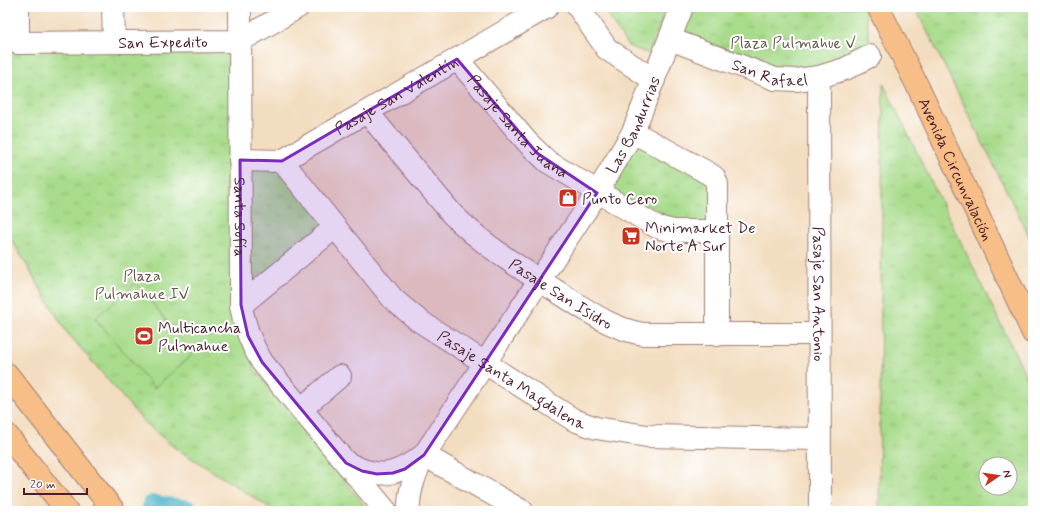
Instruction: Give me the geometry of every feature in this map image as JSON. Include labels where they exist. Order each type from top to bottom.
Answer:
[{"type":"main road","name":"Avenida Circunvalación","points":[[878,7],[918,87],[1033,333]]},
{"type":"main road","points":[[7,374],[114,511]]},
{"type":"main road","points":[[7,435],[67,511]]},
{"type":"street","name":"San Expedito","points":[[18,7],[18,43],[240,41],[298,7]]},
{"type":"street","points":[[113,7],[114,42]]},
{"type":"street","name":"Santa Sofía","points":[[240,7],[241,305],[244,320],[254,350],[262,362],[386,511]]},
{"type":"street","name":"Pasaje San Valentín","points":[[282,161],[547,7]]},
{"type":"street","points":[[578,7],[607,49],[654,80]]},
{"type":"street","name":"Las Bandurrias","points":[[409,511],[411,489],[416,471],[424,455],[597,193],[633,132],[682,7]]},
{"type":"street","name":"San Rafael","points":[[670,39],[775,79],[796,80],[818,77],[845,68],[870,56]]},
{"type":"street","name":"Pasaje Santa Juana","points":[[457,60],[538,153],[548,162],[597,193],[657,227],[665,230],[718,231]]},
{"type":"street","name":"Pasaje San Antonio","points":[[818,77],[820,511]]},
{"type":"street","name":"Pasaje San Isidro","points":[[367,112],[452,214],[467,229],[481,241],[597,317],[628,332],[643,334],[819,334]]},
{"type":"street","points":[[633,132],[714,178],[717,184],[717,335]]},
{"type":"street","points":[[240,160],[282,161]]},
{"type":"street","name":"Pasaje Santa Magdalena","points":[[282,161],[334,228],[393,299],[418,320],[554,409],[574,420],[596,428],[647,436],[819,439]]},
{"type":"street","points":[[241,305],[334,228]]},
{"type":"street","points":[[301,409],[340,376]]},
{"type":"street","points":[[424,455],[522,511]]},
{"type":"street","name":"Las Bandurrias","points":[[346,463],[362,471],[377,474],[393,473],[405,469],[424,455]]},
{"type":"highlighted area","points":[[457,59],[537,153],[597,193],[424,455],[405,469],[393,473],[377,474],[362,471],[346,463],[262,362],[248,336],[241,305],[240,160],[282,161]]},
{"type":"green space","name":"Plaza Pulmahue IV","points":[[7,7],[13,41],[231,46],[254,368],[369,511],[275,511],[174,447],[145,423],[65,330],[7,232]]},
{"type":"green space","points":[[602,7],[666,7],[649,54],[628,46]]},
{"type":"green space","name":"Plaza Pulmahue V","points":[[687,7],[865,7],[871,51],[797,77],[675,37]]},
{"type":"green space","points":[[915,7],[1033,7],[1033,244]]},
{"type":"green space","points":[[883,83],[1033,390],[1033,511],[879,511]]},
{"type":"green space","points":[[634,137],[712,179],[715,228],[674,229],[602,192]]},
{"type":"green space","points":[[240,160],[282,161],[334,228],[241,305]]},
{"type":"green space","name":"Multicancha Pulmahue","points":[[136,283],[193,354],[154,388],[95,318]]},
{"type":"waterway","points":[[153,506],[188,511]]},
{"type":"place","name":"Punto Cero","points":[[568,198]]},
{"type":"place","name":"Minimarket De Norte A Sur","points":[[631,236]]},
{"type":"place","name":"Multicancha Pulmahue","points":[[144,336]]}]
